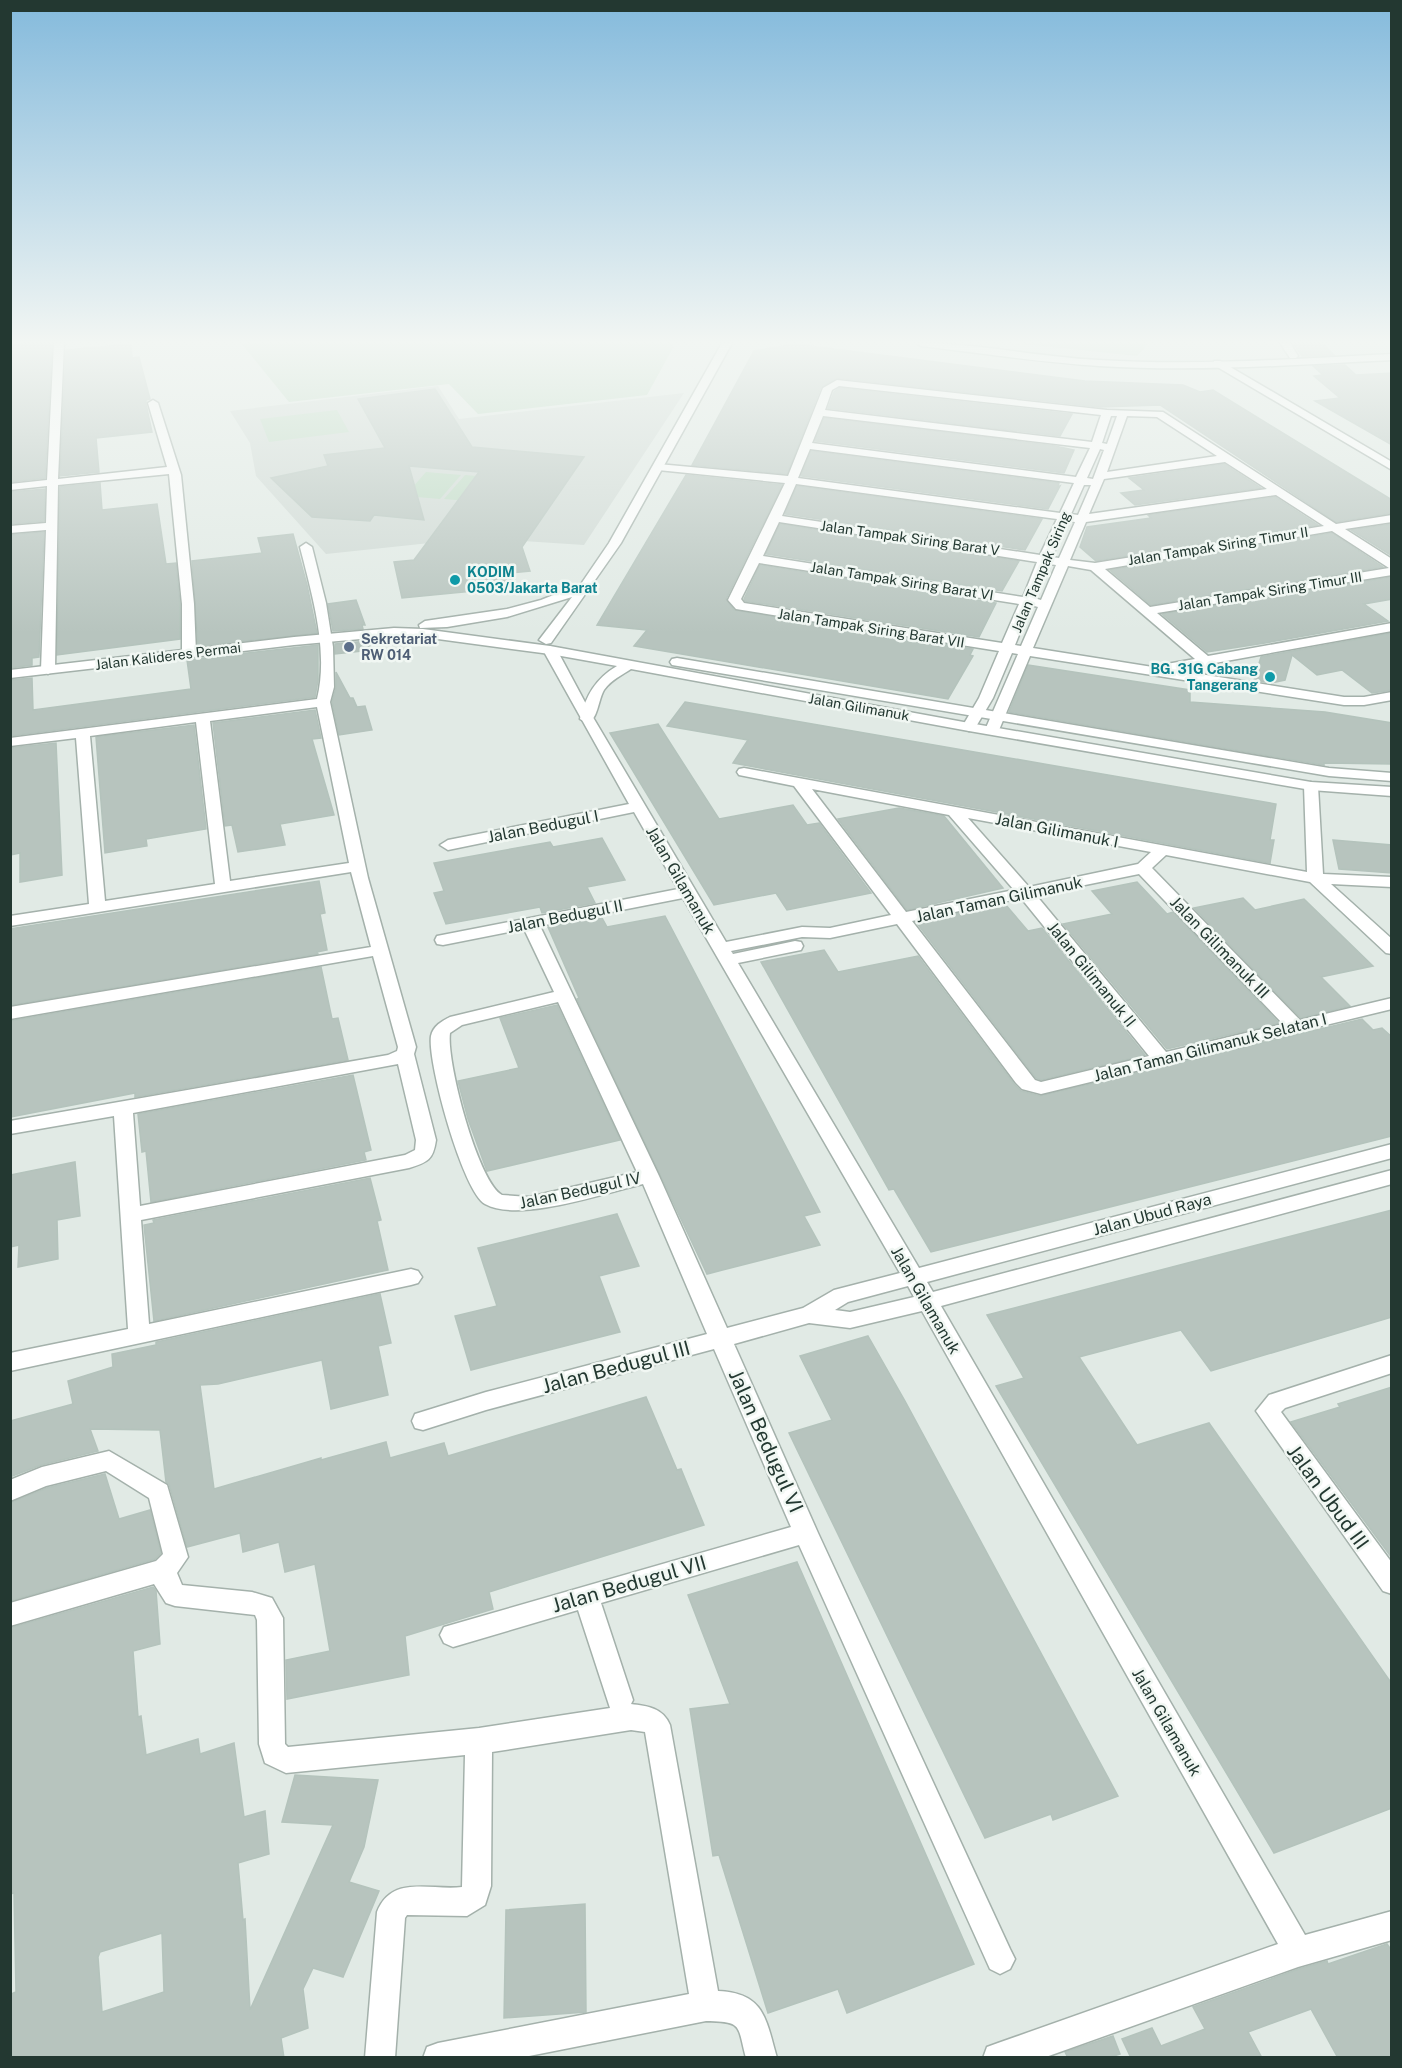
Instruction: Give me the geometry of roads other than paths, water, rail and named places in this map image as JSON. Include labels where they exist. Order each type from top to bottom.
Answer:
[{"type":"street","points":[[49,667],[56,440]]},
{"type":"street","points":[[163,440],[175,475],[187,592],[189,650]]},
{"type":"street","points":[[548,645],[588,585],[672,440]]},
{"type":"street","points":[[757,559],[808,440]]},
{"type":"street","points":[[1043,440],[1110,448]]},
{"type":"street","name":"Jalan Tampak Siring","points":[[969,727],[986,698],[1098,440]]},
{"type":"street","name":"Jalan Tampak Siring","points":[[992,730],[1099,480],[1113,440]]},
{"type":"street","points":[[1199,440],[1392,565]]},
{"type":"street","points":[[1346,440],[1392,467]]},
{"type":"street","points":[[806,445],[1080,481],[1099,480],[1228,458]]},
{"type":"street","points":[[657,467],[792,480],[1081,519],[1278,491]]},
{"type":"street","points":[[10,487],[172,470]]},
{"type":"street","name":"Jalan Tampak Siring Barat V","points":[[775,518],[1045,558]]},
{"type":"street","name":"Jalan Tampak Siring Timur II","points":[[1045,558],[1095,567],[1392,518]]},
{"type":"street","points":[[10,530],[52,526]]},
{"type":"street","points":[[131,1215],[408,1161],[424,1154],[426,1140],[405,1054],[407,1047],[358,866],[324,702],[329,687],[325,636],[306,547]]},
{"type":"street","name":"Jalan Tampak Siring Barat VI","points":[[757,559],[1046,604]]},
{"type":"street","name":"Jalan Tampak Siring Barat VII","points":[[757,559],[734,600],[740,606],[1026,653],[1344,701],[1364,701],[1392,696]]},
{"type":"street","points":[[1095,567],[1231,683]]},
{"type":"street","name":"Jalan Tampak Siring Timur III","points":[[1148,611],[1392,571]]},
{"type":"street","points":[[424,626],[518,612],[548,603],[588,585]]},
{"type":"street","name":"Jalan Gilimanuk","points":[[325,636],[424,626],[976,712],[1329,772],[1392,777]]},
{"type":"street","points":[[1152,671],[1392,627]]},
{"type":"street","name":"Jalan Gilimanuk","points":[[380,630],[548,645],[627,666],[969,727],[1311,786],[1392,792]]},
{"type":"street","name":"Jalan Kalideres Permai","points":[[10,674],[189,650],[325,636]]},
{"type":"street","name":"Jalan Gilamanuk","points":[[548,645],[587,719],[928,1302],[1298,1952]]},
{"type":"street","points":[[587,719],[592,698],[600,684],[610,675],[627,666]]},
{"type":"street","name":"Jalan Kalideres Permai","points":[[10,669],[49,667]]},
{"type":"street","points":[[10,742],[324,702]]},
{"type":"street","points":[[202,717],[223,887]]},
{"type":"street","points":[[83,733],[97,907]]},
{"type":"street","name":"Jalan Gilimanuk I","points":[[744,772],[1315,878],[1392,882]]},
{"type":"street","points":[[798,782],[901,919]]},
{"type":"street","points":[[1311,786],[1315,878],[1392,949]]},
{"type":"street","name":"Jalan Bedugul I","points":[[448,845],[638,807]]},
{"type":"street","name":"Jalan Gilimanuk II","points":[[952,809],[1026,894],[1161,1058]]},
{"type":"street","points":[[1143,868],[1162,850]]},
{"type":"street","points":[[10,921],[358,866]]},
{"type":"street","name":"Jalan Taman Gilimanuk","points":[[724,954],[810,943],[830,933],[1143,868]]},
{"type":"street","name":"Jalan Gilimanuk III","points":[[1143,868],[1296,1026]]},
{"type":"street","name":"Jalan Bedugul II","points":[[442,940],[688,892]]},
{"type":"street","name":"Jalan Taman Gilimanuk Selatan I","points":[[901,919],[1029,1085],[1041,1088],[1392,1003]]},
{"type":"street","name":"Jalan Bedugul VI","points":[[530,923],[649,1176],[806,1533],[1000,1959]]},
{"type":"street","points":[[10,1013],[381,950]]},
{"type":"street","name":"Jalan Bedugul IV","points":[[563,995],[456,1021],[444,1028],[440,1035],[443,1067],[468,1155],[480,1184],[490,1199],[511,1204],[529,1204],[649,1176]]},
{"type":"street","points":[[10,1128],[392,1060],[405,1054]]},
{"type":"street","points":[[123,1107],[139,1333]]},
{"type":"street","name":"Jalan Ubud Raya","points":[[913,1277],[1392,1151]]},
{"type":"street","name":"Jalan Ubud Raya","points":[[928,1302],[1392,1177]]},
{"type":"street","points":[[10,1362],[411,1277]]},
{"type":"street","name":"Jalan Bedugul III","points":[[423,1421],[486,1401],[809,1316],[842,1296],[913,1277]]},
{"type":"street","name":"Jalan Bedugul III","points":[[809,1316],[850,1320],[928,1302]]},
{"type":"street","name":"Jalan Ubud III","points":[[1392,1364],[1277,1401],[1267,1411],[1392,1583]]},
{"type":"street","points":[[10,1491],[42,1477],[109,1461],[159,1492],[176,1557],[164,1570],[10,1615]]},
{"type":"street","name":"Jalan Bedugul VII","points":[[453,1635],[806,1533]]},
{"type":"street","points":[[164,1570],[166,1584],[175,1595],[263,1606],[270,1618],[272,1744],[275,1754],[286,1760],[479,1741],[632,1717],[647,1718],[657,1725],[706,2006]]},
{"type":"street","points":[[586,1597],[620,1700]]},
{"type":"street","points":[[380,2058],[391,1912],[398,1904],[406,1901],[467,1902],[475,1895],[479,1741]]},
{"type":"street","points":[[998,2058],[1298,1952],[1392,1925]]},
{"type":"street","points":[[438,2058],[706,2006],[736,2007],[750,2018],[762,2058]]},
{"type":"place","name":"KODIM 0503/Jakarta Barat","points":[[455,580]]},
{"type":"place","name":"Sekretariat RW 014","points":[[349,647]]},
{"type":"place","name":"BG. 31G Cabang Tangerang","points":[[1270,677]]}]
